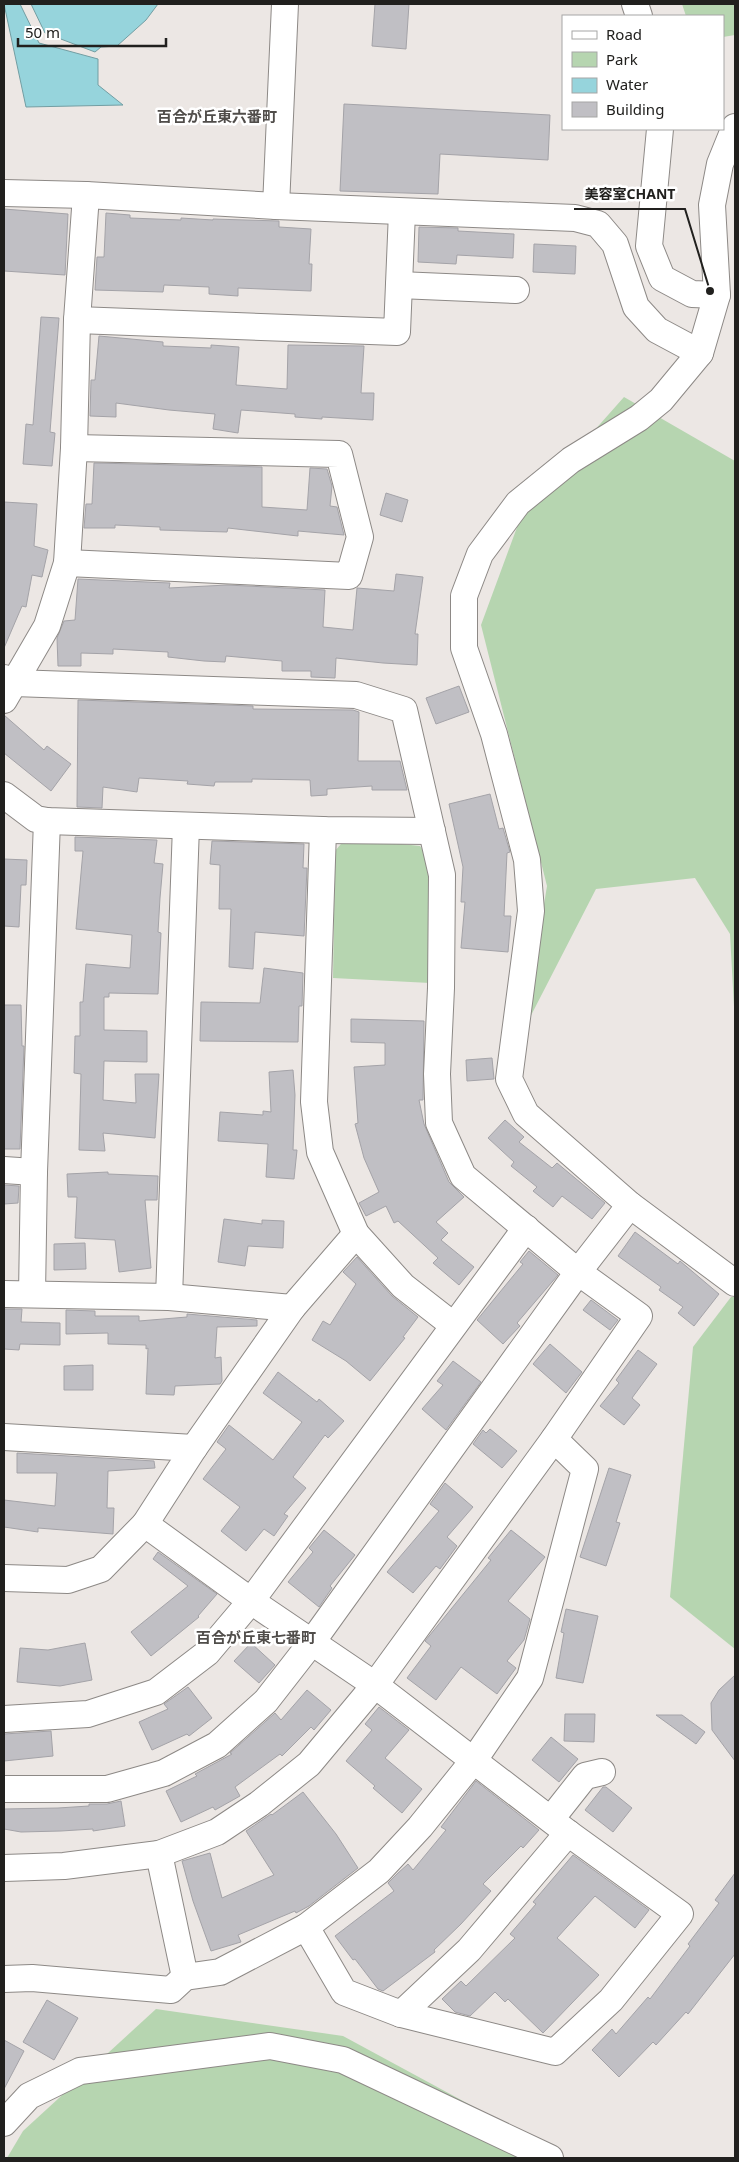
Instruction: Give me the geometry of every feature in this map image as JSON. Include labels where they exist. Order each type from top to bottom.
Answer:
[{"type":"street","points":[[276,206],[286,4]]},
{"type":"street","points":[[735,127],[720,164],[712,205],[717,295],[700,353],[661,400],[639,418],[571,460],[518,503],[480,554],[464,596],[464,648],[494,734],[527,860],[531,911],[509,1078],[526,1114],[630,1205],[735,1283]]},
{"type":"street","points":[[660,130],[649,246],[662,278],[692,294],[717,295]]},
{"type":"street","points":[[4,193],[86,195],[402,212],[575,218],[598,224],[615,244],[636,307],[657,330],[700,353]]},
{"type":"street","points":[[7,687],[47,626],[67,563],[74,448],[77,320],[86,195]]},
{"type":"street","points":[[77,320],[397,332],[402,212]]},
{"type":"street","points":[[399,285],[516,290]]},
{"type":"street","points":[[67,563],[349,576],[360,537],[339,454],[74,448]]},
{"type":"street","points":[[4,1868],[64,1866],[159,1854],[217,1832],[259,1804],[309,1764],[375,1685],[554,1438],[639,1316],[578,1272],[463,1176],[439,1123],[437,1074],[441,988],[442,875],[404,710],[356,695],[7,687]]},
{"type":"street","points":[[4,795],[36,819],[47,821],[322,830],[432,831]]},
{"type":"street","points":[[32,1294],[34,1172],[47,821]]},
{"type":"street","points":[[169,1297],[186,826]]},
{"type":"street","points":[[322,830],[314,1102],[320,1152],[356,1234],[403,1286],[453,1325]]},
{"type":"street","points":[[4,1170],[34,1172]]},
{"type":"street","points":[[4,1789],[107,1789],[164,1773],[217,1745],[266,1701],[312,1642],[578,1272],[630,1205]]},
{"type":"street","points":[[4,1719],[88,1714],[156,1692],[208,1654],[251,1601],[526,1228]]},
{"type":"street","points":[[4,1578],[68,1580],[101,1569],[146,1524],[194,1448],[292,1308],[356,1234]]},
{"type":"street","points":[[4,1294],[169,1297],[292,1308]]},
{"type":"street","points":[[4,1437],[194,1448]]},
{"type":"street","points":[[4,1979],[32,1978],[171,1990],[185,1977],[220,1972],[306,1927],[378,1871],[420,1827],[474,1760],[530,1678],[585,1469],[554,1438]]},
{"type":"street","points":[[146,1524],[251,1601],[375,1685],[560,1826],[680,1914],[611,2000],[555,2052],[401,2014],[344,1992],[306,1927]]},
{"type":"street","points":[[401,2014],[469,1950],[560,1826],[585,1776],[602,1772]]},
{"type":"street","points":[[159,1854],[185,1977]]},
{"type":"street","points":[[4,2123],[29,2096],[80,2071],[270,2046],[343,2060],[550,2158]]},
{"type":"green space","points":[[682,4],[735,4],[735,35],[724,37],[724,15],[686,15]]},
{"type":"green space","points":[[624,397],[735,461],[735,1025],[730,934],[695,878],[596,889],[523,1031],[547,886],[481,625],[523,511]]},
{"type":"green space","points":[[346,838],[420,846],[432,862],[430,983],[333,978],[335,851]]},
{"type":"green space","points":[[731,1297],[735,1297],[735,1649],[670,1597],[693,1347]]},
{"type":"green space","points":[[156,2009],[343,2036],[500,2121],[522,2158],[7,2158],[23,2131]]},
{"type":"water","points":[[4,4],[20,4],[39,43],[98,59],[98,85],[123,105],[26,107]]},
{"type":"water","points":[[31,4],[158,4],[146,20],[117,46],[101,47],[95,52],[45,33]]},
{"type":"building","points":[[375,4],[409,4],[406,49],[372,46]]},
{"type":"building","points":[[344,104],[550,115],[548,160],[440,154],[438,194],[340,191]]},
{"type":"building","points":[[4,209],[68,214],[65,275],[4,271]]},
{"type":"building","points":[[106,213],[130,215],[130,218],[279,221],[279,227],[311,229],[309,264],[312,264],[311,291],[238,288],[238,296],[209,294],[209,287],[164,285],[163,292],[95,290],[97,257],[104,257]]},
{"type":"building","points":[[419,227],[458,228],[458,231],[514,234],[513,258],[457,255],[456,264],[418,262]]},
{"type":"building","points":[[534,244],[576,246],[575,274],[533,272]]},
{"type":"building","points":[[41,317],[59,318],[50,432],[55,433],[52,466],[23,464],[26,424],[33,425]]},
{"type":"building","points":[[99,336],[163,342],[163,346],[211,348],[211,345],[239,347],[236,385],[287,389],[288,345],[364,346],[361,393],[374,393],[373,420],[295,417],[295,414],[241,410],[238,433],[213,429],[215,414],[116,403],[116,417],[90,416],[91,380],[95,380]]},
{"type":"building","points":[[94,463],[262,467],[262,507],[307,510],[310,468],[327,469],[332,486],[330,506],[337,507],[344,535],[298,531],[298,536],[228,528],[227,532],[160,530],[160,527],[115,525],[115,528],[84,528],[86,504],[92,504]]},
{"type":"building","points":[[386,493],[408,500],[402,522],[380,515]]},
{"type":"building","points":[[4,502],[37,504],[34,546],[48,550],[42,577],[32,575],[26,607],[22,606],[4,648]]},
{"type":"building","points":[[396,574],[423,577],[415,634],[418,634],[417,665],[336,658],[335,678],[311,677],[311,671],[282,671],[282,661],[226,656],[225,662],[204,661],[168,657],[168,652],[113,649],[113,654],[81,653],[81,666],[58,666],[57,638],[64,621],[75,620],[78,579],[170,583],[169,588],[227,585],[325,590],[323,627],[353,630],[357,588],[394,591]]},
{"type":"building","points":[[459,686],[469,712],[436,724],[426,698]]},
{"type":"building","points":[[78,700],[253,706],[253,709],[353,710],[359,712],[358,761],[400,761],[407,790],[372,790],[372,786],[327,789],[327,795],[311,796],[310,780],[252,779],[252,782],[215,782],[214,786],[187,784],[188,781],[139,778],[137,792],[103,787],[102,808],[77,807]]},
{"type":"building","points":[[4,715],[44,750],[47,746],[71,764],[51,791],[4,753]]},
{"type":"building","points":[[490,794],[499,829],[503,828],[510,852],[507,853],[504,916],[511,916],[508,952],[461,948],[465,902],[461,902],[463,867],[449,804]]},
{"type":"building","points":[[75,837],[157,840],[154,863],[163,864],[158,932],[161,933],[158,994],[109,993],[109,997],[104,997],[104,1030],[147,1031],[147,1062],[104,1061],[103,1100],[136,1103],[135,1074],[159,1074],[155,1138],[103,1133],[105,1151],[79,1150],[81,1074],[74,1073],[75,1036],[80,1036],[80,1002],[83,1002],[86,964],[130,968],[132,935],[76,929],[83,851],[75,851]]},
{"type":"building","points":[[212,841],[304,844],[303,868],[307,868],[304,936],[255,932],[253,969],[229,967],[231,909],[219,909],[220,865],[210,864]]},
{"type":"building","points":[[4,859],[27,860],[26,885],[21,885],[19,927],[4,926]]},
{"type":"building","points":[[264,968],[303,973],[302,1006],[299,1006],[298,1042],[200,1041],[201,1002],[260,1003]]},
{"type":"building","points":[[4,1005],[21,1005],[22,1046],[24,1046],[20,1149],[4,1149]]},
{"type":"building","points":[[351,1019],[424,1021],[423,1100],[419,1100],[424,1124],[449,1182],[464,1197],[436,1222],[448,1233],[441,1240],[474,1267],[459,1285],[433,1263],[438,1258],[398,1221],[394,1223],[386,1206],[366,1216],[359,1203],[379,1192],[364,1158],[355,1124],[358,1123],[354,1067],[385,1065],[385,1043],[351,1042]]},
{"type":"building","points":[[492,1058],[494,1079],[467,1081],[466,1060]]},
{"type":"building","points":[[293,1070],[295,1095],[293,1150],[297,1150],[294,1179],[266,1177],[268,1144],[218,1141],[220,1112],[263,1115],[263,1111],[271,1112],[269,1072]]},
{"type":"building","points":[[505,1120],[524,1137],[519,1142],[552,1168],[557,1163],[605,1203],[592,1219],[562,1196],[553,1207],[533,1191],[537,1187],[511,1166],[514,1162],[488,1138]]},
{"type":"building","points":[[108,1172],[108,1174],[158,1176],[157,1200],[145,1200],[151,1268],[119,1272],[115,1240],[75,1238],[77,1197],[68,1197],[67,1174]]},
{"type":"building","points":[[4,1185],[19,1186],[18,1203],[4,1204]]},
{"type":"building","points":[[224,1219],[262,1224],[262,1220],[284,1221],[283,1248],[248,1246],[245,1266],[218,1262]]},
{"type":"building","points":[[635,1232],[678,1264],[680,1261],[719,1294],[694,1326],[678,1313],[683,1307],[659,1290],[661,1287],[618,1256]]},
{"type":"building","points":[[85,1243],[86,1269],[54,1270],[54,1244]]},
{"type":"building","points":[[529,1251],[558,1275],[517,1323],[520,1326],[503,1344],[477,1320],[523,1264],[520,1262]]},
{"type":"building","points":[[357,1257],[392,1296],[418,1317],[403,1337],[405,1338],[370,1381],[346,1361],[312,1340],[323,1321],[330,1325],[356,1284],[343,1272]]},
{"type":"building","points":[[591,1300],[618,1320],[610,1330],[583,1310]]},
{"type":"building","points":[[4,1309],[22,1309],[21,1322],[60,1323],[60,1345],[20,1344],[19,1350],[4,1349]]},
{"type":"building","points":[[66,1310],[95,1311],[95,1316],[139,1316],[139,1321],[187,1317],[187,1314],[257,1320],[257,1326],[217,1327],[215,1358],[221,1357],[222,1381],[220,1384],[175,1386],[174,1395],[146,1394],[148,1348],[146,1349],[146,1345],[108,1344],[108,1333],[66,1334]]},
{"type":"building","points":[[550,1344],[582,1372],[566,1393],[533,1364]]},
{"type":"building","points":[[638,1350],[657,1364],[632,1398],[640,1405],[624,1425],[600,1406],[619,1383],[616,1380]]},
{"type":"building","points":[[453,1361],[481,1382],[446,1430],[422,1409],[443,1385],[437,1381]]},
{"type":"building","points":[[93,1365],[93,1390],[64,1390],[64,1366]]},
{"type":"building","points":[[278,1372],[317,1402],[319,1399],[344,1421],[328,1438],[325,1435],[293,1477],[306,1488],[284,1514],[288,1516],[274,1536],[264,1529],[246,1551],[221,1531],[240,1507],[203,1479],[226,1449],[217,1442],[229,1425],[273,1460],[302,1422],[263,1393]]},
{"type":"building","points":[[490,1429],[517,1451],[502,1468],[473,1444],[483,1430],[486,1433]]},
{"type":"building","points":[[17,1453],[154,1461],[155,1468],[108,1471],[107,1508],[114,1508],[113,1534],[38,1528],[38,1532],[4,1527],[4,1500],[55,1506],[57,1473],[17,1473]]},
{"type":"building","points":[[609,1468],[631,1475],[616,1522],[620,1523],[606,1566],[580,1557]]},
{"type":"building","points":[[445,1483],[473,1507],[447,1537],[457,1546],[440,1569],[436,1566],[413,1593],[387,1572],[439,1511],[430,1504]]},
{"type":"building","points":[[324,1530],[355,1555],[330,1586],[332,1588],[319,1607],[288,1582],[313,1552],[309,1548]]},
{"type":"building","points":[[511,1530],[545,1557],[508,1601],[530,1619],[524,1640],[507,1661],[516,1668],[497,1694],[461,1667],[436,1700],[407,1678],[431,1646],[425,1641],[491,1560],[488,1558]]},
{"type":"building","points":[[158,1552],[217,1594],[199,1617],[151,1656],[131,1632],[188,1586],[153,1559]]},
{"type":"building","points":[[566,1609],[598,1616],[583,1683],[556,1678],[564,1633],[561,1632]]},
{"type":"building","points":[[85,1643],[92,1680],[60,1686],[17,1682],[20,1648],[48,1650]]},
{"type":"building","points":[[251,1643],[275,1665],[259,1683],[234,1661]]},
{"type":"building","points":[[735,1675],[735,1761],[712,1730],[711,1703],[719,1690]]},
{"type":"building","points":[[188,1687],[212,1718],[189,1736],[187,1734],[152,1750],[139,1722],[168,1709],[164,1704]]},
{"type":"building","points":[[307,1690],[331,1710],[314,1730],[311,1727],[282,1756],[280,1754],[235,1787],[240,1796],[215,1810],[213,1807],[181,1822],[166,1791],[197,1776],[195,1774],[232,1754],[230,1753],[275,1713],[281,1720]]},
{"type":"building","points":[[379,1707],[409,1730],[385,1758],[422,1789],[402,1813],[346,1761],[372,1730],[365,1724]]},
{"type":"building","points":[[565,1714],[595,1714],[594,1742],[564,1741]]},
{"type":"building","points":[[656,1715],[682,1715],[705,1732],[696,1744]]},
{"type":"building","points":[[51,1731],[53,1756],[4,1761],[4,1734]]},
{"type":"building","points":[[551,1737],[578,1759],[559,1782],[532,1760]]},
{"type":"building","points":[[476,1781],[539,1830],[523,1848],[521,1846],[483,1884],[491,1891],[434,1950],[435,1952],[383,1991],[378,1989],[335,1936],[394,1891],[388,1883],[408,1864],[413,1870],[446,1830],[441,1827]]},
{"type":"building","points":[[603,1787],[606,1787],[632,1808],[613,1832],[585,1810]]},
{"type":"building","points":[[303,1792],[336,1834],[358,1868],[309,1906],[296,1913],[295,1911],[238,1935],[241,1942],[211,1951],[193,1901],[182,1861],[210,1853],[222,1898],[274,1875],[246,1831]]},
{"type":"building","points":[[121,1801],[125,1826],[93,1831],[93,1829],[21,1832],[4,1829],[4,1809],[89,1806],[89,1804],[107,1804]]},
{"type":"building","points":[[573,1855],[649,1910],[635,1928],[595,1896],[557,1938],[599,1975],[543,2033],[508,1999],[505,2002],[495,1992],[470,2016],[455,2012],[442,1999],[461,1981],[466,1986],[515,1938],[510,1934],[536,1904],[533,1902]]},
{"type":"building","points":[[735,1873],[735,1954],[688,2014],[686,2012],[656,2045],[653,2042],[619,2077],[592,2050],[612,2029],[616,2034],[648,1997],[650,1999],[690,1946],[688,1944],[719,1903],[715,1900]]},
{"type":"building","points":[[47,2000],[78,2018],[54,2060],[23,2042]]},
{"type":"building","points":[[4,2040],[24,2051],[4,2089]]},
{"type":"place","name":"美容室CHANT","points":[[710,291]]},
{"type":"district","name":"百合が丘東六番町","points":[[217,117]]},
{"type":"district","name":"百合が丘東七番町","points":[[256,1638]]}]
